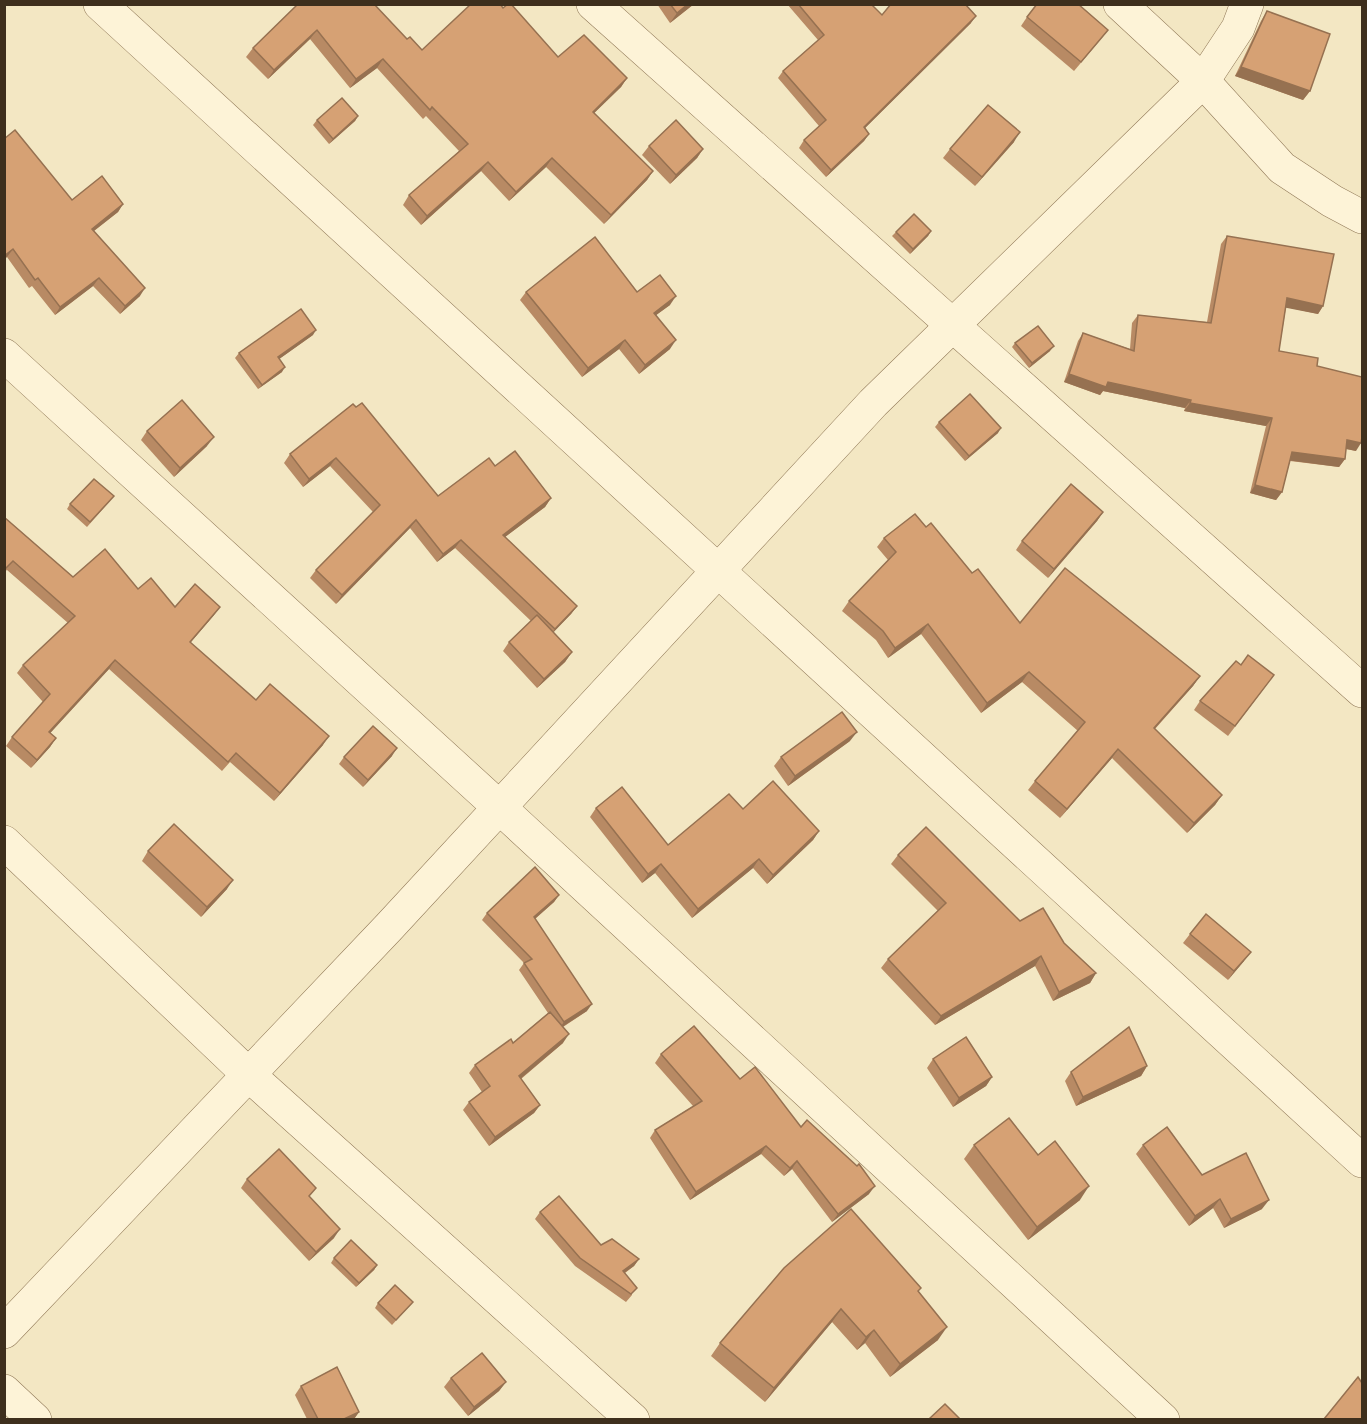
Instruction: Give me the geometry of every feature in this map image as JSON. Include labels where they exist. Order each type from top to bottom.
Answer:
[{"type":"street","points":[[100,4],[1362,1161]]},
{"type":"street","points":[[593,4],[1362,691]]},
{"type":"street","points":[[1119,4],[1203,81],[1282,168],[1332,201],[1362,217]]},
{"type":"street","points":[[4,1332],[250,1076],[719,573],[836,443],[953,324],[1203,81],[1238,28],[1247,4]]},
{"type":"street","points":[[4,355],[1163,1419]]},
{"type":"street","points":[[4,842],[250,1076],[633,1419]]},
{"type":"street","points":[[4,1391],[35,1419]]},
{"type":"building","points":[[298,4],[374,4],[407,39],[410,37],[422,50],[471,4],[500,4],[503,8],[511,4],[558,57],[584,35],[627,78],[593,112],[653,171],[611,215],[552,158],[516,192],[488,162],[427,216],[409,195],[468,144],[432,107],[430,110],[383,59],[356,79],[317,30],[274,70],[253,48]]},
{"type":"building","points":[[670,4],[688,4],[677,13]]},
{"type":"building","points":[[798,4],[871,4],[882,15],[891,4],[965,4],[976,16],[864,127],[869,134],[831,170],[804,140],[826,120],[783,71],[824,35]]},
{"type":"building","points":[[1037,4],[1078,4],[1108,30],[1081,62],[1027,17]]},
{"type":"building","points":[[1267,11],[1330,34],[1310,91],[1241,67]]},
{"type":"building","points":[[342,98],[358,116],[333,139],[317,120]]},
{"type":"building","points":[[988,105],[1020,132],[982,177],[950,149]]},
{"type":"building","points":[[676,120],[703,149],[676,175],[649,146]]},
{"type":"building","points":[[15,130],[72,200],[102,176],[123,204],[92,229],[145,288],[125,306],[99,278],[60,307],[38,278],[35,280],[13,249],[4,256],[4,139]]},
{"type":"building","points":[[914,214],[931,231],[913,249],[896,232]]},
{"type":"building","points":[[1227,236],[1334,254],[1323,306],[1287,298],[1279,351],[1318,358],[1317,366],[1362,377],[1361,443],[1347,440],[1345,459],[1292,452],[1282,492],[1255,485],[1272,418],[1190,403],[1191,400],[1108,382],[1106,387],[1069,374],[1083,333],[1134,351],[1138,315],[1211,323]]},
{"type":"building","points":[[595,237],[637,292],[660,275],[676,296],[654,313],[676,340],[645,365],[625,340],[588,368],[526,292]]},
{"type":"building","points":[[301,309],[316,330],[278,357],[285,367],[262,385],[239,353]]},
{"type":"building","points":[[1038,326],[1054,346],[1032,363],[1015,343]]},
{"type":"building","points":[[970,394],[1001,428],[969,456],[939,422]]},
{"type":"building","points":[[182,400],[214,437],[180,468],[147,431]]},
{"type":"building","points":[[362,403],[438,496],[489,458],[495,466],[515,451],[551,498],[503,535],[577,606],[555,629],[461,540],[443,554],[416,520],[342,595],[316,570],[380,505],[336,458],[309,479],[290,454],[353,404],[356,407]]},
{"type":"building","points":[[94,479],[114,496],[90,522],[70,504]]},
{"type":"building","points":[[1071,484],[1103,512],[1054,569],[1022,541]]},
{"type":"building","points":[[915,514],[926,527],[931,523],[972,573],[978,569],[1020,623],[1065,568],[1200,676],[1154,728],[1222,795],[1194,823],[1118,749],[1067,809],[1035,781],[1085,722],[1029,672],[987,703],[928,624],[895,648],[883,631],[849,601],[896,552],[884,538]]},
{"type":"building","points":[[4,517],[73,577],[105,549],[138,589],[151,578],[175,607],[195,584],[220,607],[190,642],[256,700],[270,684],[329,736],[280,793],[236,753],[228,762],[115,660],[49,732],[56,738],[37,760],[12,737],[50,694],[23,665],[75,616],[13,561],[4,570]]},
{"type":"building","points":[[537,615],[572,652],[544,679],[509,642]]},
{"type":"building","points":[[1248,655],[1274,675],[1235,726],[1200,701],[1236,661],[1241,665]]},
{"type":"building","points":[[842,712],[857,732],[795,776],[781,757]]},
{"type":"building","points":[[373,726],[397,748],[368,780],[344,757]]},
{"type":"building","points":[[773,781],[819,831],[773,875],[759,859],[698,909],[661,864],[648,874],[596,808],[622,787],[668,845],[729,794],[743,809]]},
{"type":"building","points":[[174,824],[233,880],[207,907],[148,851]]},
{"type":"building","points":[[926,827],[1020,921],[1043,908],[1064,943],[1096,973],[1059,992],[1041,956],[941,1016],[888,959],[946,903],[898,855]]},
{"type":"building","points":[[535,867],[559,895],[534,917],[592,1004],[564,1022],[524,963],[532,959],[487,913]]},
{"type":"building","points":[[1206,914],[1251,952],[1234,971],[1190,934]]},
{"type":"building","points":[[550,1012],[569,1034],[519,1076],[540,1105],[495,1137],[469,1102],[490,1086],[475,1065],[511,1039],[513,1043]]},
{"type":"building","points":[[694,1026],[740,1079],[755,1067],[801,1127],[807,1120],[857,1166],[859,1164],[875,1186],[838,1214],[797,1161],[790,1168],[766,1146],[696,1192],[655,1130],[702,1101],[661,1054]]},
{"type":"building","points":[[1129,1027],[1147,1066],[1083,1097],[1071,1072]]},
{"type":"building","points":[[966,1037],[992,1077],[959,1098],[933,1059]]},
{"type":"building","points":[[1009,1118],[1038,1155],[1055,1141],[1089,1186],[1037,1227],[974,1145]]},
{"type":"building","points":[[1167,1127],[1202,1175],[1246,1153],[1269,1200],[1231,1219],[1220,1199],[1195,1216],[1143,1145]]},
{"type":"building","points":[[279,1149],[316,1188],[309,1196],[340,1229],[316,1252],[247,1179]]},
{"type":"building","points":[[559,1196],[601,1245],[612,1239],[639,1259],[623,1271],[637,1288],[631,1294],[580,1258],[540,1212]]},
{"type":"building","points":[[851,1209],[921,1288],[918,1291],[947,1327],[900,1364],[874,1330],[866,1337],[841,1309],[774,1388],[720,1343],[784,1268]]},
{"type":"building","points":[[351,1240],[377,1265],[359,1283],[334,1258]]},
{"type":"building","points":[[395,1285],[413,1302],[396,1320],[378,1303]]},
{"type":"building","points":[[482,1353],[506,1382],[474,1407],[451,1378]]},
{"type":"building","points":[[337,1367],[359,1412],[344,1419],[318,1419],[301,1386]]},
{"type":"building","points":[[1358,1377],[1362,1383],[1362,1419],[1324,1419]]},
{"type":"building","points":[[945,1404],[960,1419],[929,1419]]}]
